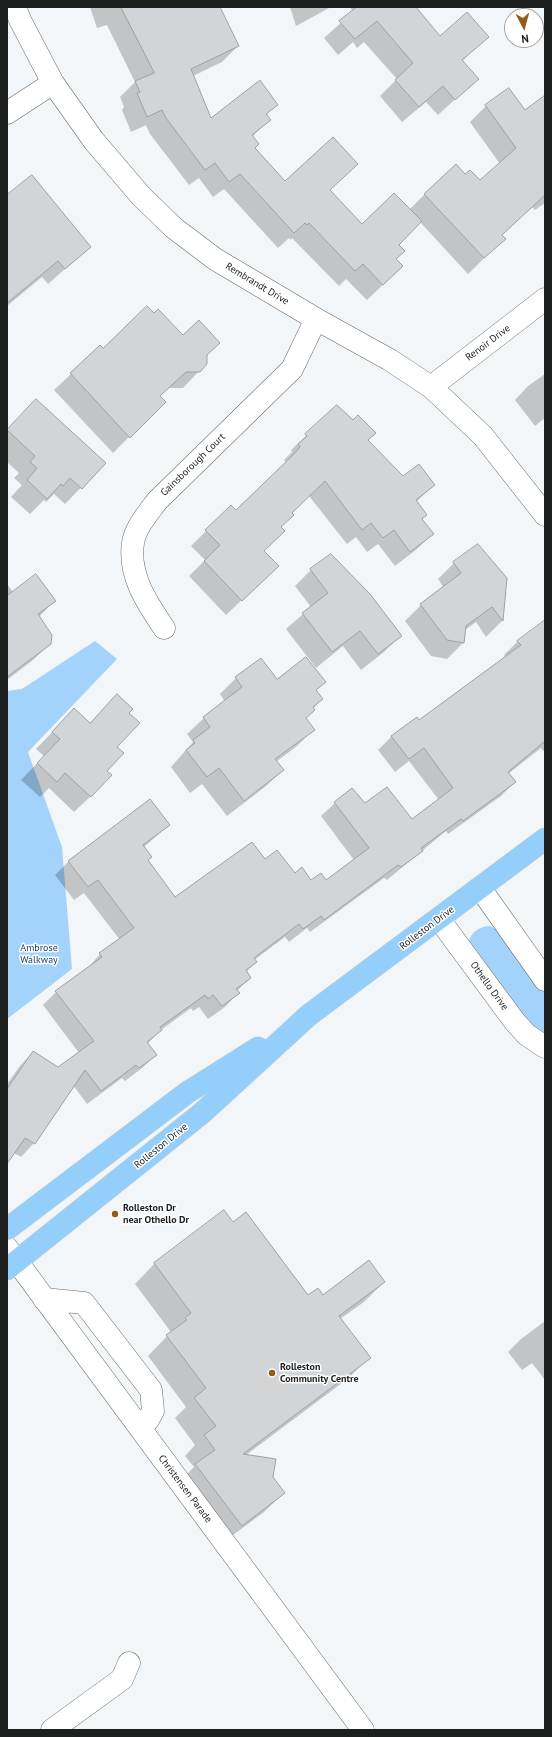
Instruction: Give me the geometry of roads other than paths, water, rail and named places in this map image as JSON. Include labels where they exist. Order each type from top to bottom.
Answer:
[{"type":"main road","name":"Rolleston Drive","points":[[7,1229],[188,1092],[308,1016],[545,839]]},
{"type":"main road","name":"Rolleston Drive","points":[[10,1259],[202,1113],[308,1016]]},
{"type":"street","name":"Rembrandt Drive","points":[[15,7],[20,20],[53,82],[94,141],[141,196],[174,228],[215,259],[316,319],[390,360],[431,386],[483,436],[545,515]]},
{"type":"street","points":[[7,113],[53,82]]},
{"type":"street","name":"Renoir Drive","points":[[431,386],[545,299]]},
{"type":"street","name":"Gainsborough Court","points":[[164,628],[144,599],[133,568],[133,542],[144,519],[157,501],[292,369],[316,319]]},
{"type":"street","points":[[480,888],[545,980]]},
{"type":"street","name":"Othello Drive","points":[[439,919],[515,1022],[527,1035],[545,1046]]},
{"type":"street","name":"Christensen Parade","points":[[10,1259],[44,1299],[360,1729]]},
{"type":"street","points":[[44,1299],[84,1303],[151,1390],[153,1411],[148,1420],[140,1428]]},
{"type":"street","points":[[52,1730],[122,1679],[129,1663]]},
{"type":"place","name":"Rolleston Dr near Othello Dr","points":[[115,1214]]},
{"type":"place","name":"Rolleston Community Centre","points":[[272,1373]]},
{"type":"park label","name":"Ambrose Walkway","points":[[39,954]]}]
